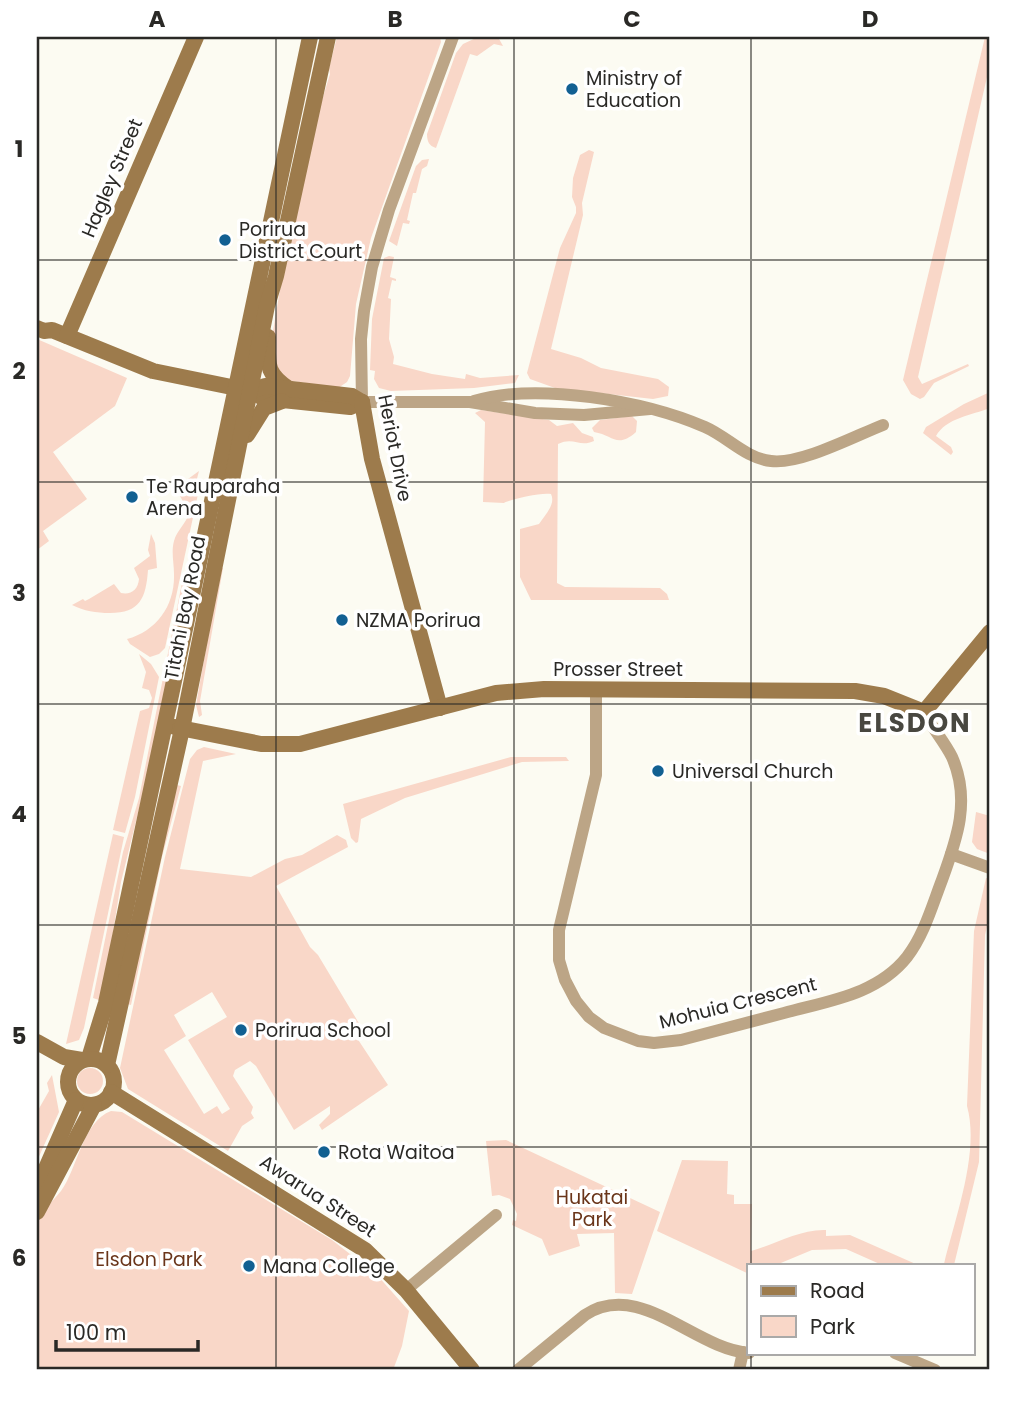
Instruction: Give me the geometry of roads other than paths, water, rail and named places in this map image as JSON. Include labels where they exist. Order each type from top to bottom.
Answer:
[{"type":"main road","name":"Hagley Street","points":[[52,331],[197,37]]},
{"type":"main road","name":"Titahi Bay Road","points":[[85,1059],[106,1003],[165,725],[243,391],[310,37]]},
{"type":"main road","name":"Titahi Bay Road","points":[[107,1065],[182,729],[239,452],[243,391],[276,276],[328,37]]},
{"type":"main road","points":[[267,306],[267,362],[286,395]]},
{"type":"main road","points":[[37,318],[47,322],[52,331],[153,371],[243,391],[265,386],[286,395],[327,405],[350,407],[362,402]]},
{"type":"main road","points":[[239,452],[259,414],[286,395],[352,396],[362,402]]},
{"type":"main road","name":"Heriot Drive","points":[[362,402],[369,446],[440,708]]},
{"type":"main road","points":[[327,405],[348,416],[369,446]]},
{"type":"main road","points":[[924,712],[990,632]]},
{"type":"main road","name":"Prosser Street","points":[[165,725],[261,744],[300,744],[510,691],[855,691],[884,696],[924,712]]},
{"type":"main road","points":[[37,1042],[64,1057],[99,1060],[107,1065],[114,1081],[111,1092],[106,1099],[94,1105],[76,1100],[69,1091],[67,1080],[57,1068],[37,1053]]},
{"type":"main road","points":[[67,1080],[72,1068],[85,1059]]},
{"type":"main road","name":"Awarua Street","points":[[111,1092],[350,1239],[380,1263],[472,1370]]},
{"type":"main road","points":[[37,1189],[76,1100]]},
{"type":"main road","points":[[37,1212],[94,1105]]},
{"type":"street","name":"Heriot Drive","points":[[362,402],[362,329],[372,267],[389,210],[451,38]]},
{"type":"street","points":[[471,402],[489,396],[538,394],[600,399],[691,421],[710,429],[746,453],[773,462],[800,458],[883,425]]},
{"type":"street","points":[[362,402],[471,402],[535,413],[584,415],[650,409]]},
{"type":"street","name":"Mohuia Crescent","points":[[596,690],[596,775],[558,943],[559,960],[565,980],[576,1000],[589,1017],[612,1033],[638,1041],[668,1043],[841,998],[876,984],[897,968],[916,945],[951,854]]},
{"type":"street","points":[[924,712],[952,758],[960,781],[961,819],[951,854],[990,868]]},
{"type":"street","points":[[405,1290],[496,1215]]},
{"type":"street","points":[[518,1370],[585,1315],[594,1309],[612,1304],[628,1304],[642,1308],[747,1352]]},
{"type":"street","points":[[739,1370],[748,1354]]},
{"type":"street","points":[[897,1354],[935,1370]]},
{"type":"place","name":"Ministry of Education","points":[[572,89]]},
{"type":"place","name":"Porirua District Court","points":[[225,240]]},
{"type":"place","name":"Te Rauparaha Arena","points":[[132,497]]},
{"type":"place","name":"NZMA Porirua","points":[[342,620]]},
{"type":"place","name":"Universal Church","points":[[658,771]]},
{"type":"place","name":"Porirua School","points":[[241,1030]]},
{"type":"place","name":"Rota Waitoa","points":[[324,1152]]},
{"type":"place","name":"Mana College","points":[[249,1266]]},
{"type":"district","name":"ELSDON","points":[[915,723]]},
{"type":"park label","name":"Hukatai Park","points":[[592,1208]]},
{"type":"park label","name":"Elsdon Park","points":[[149,1259]]}]
